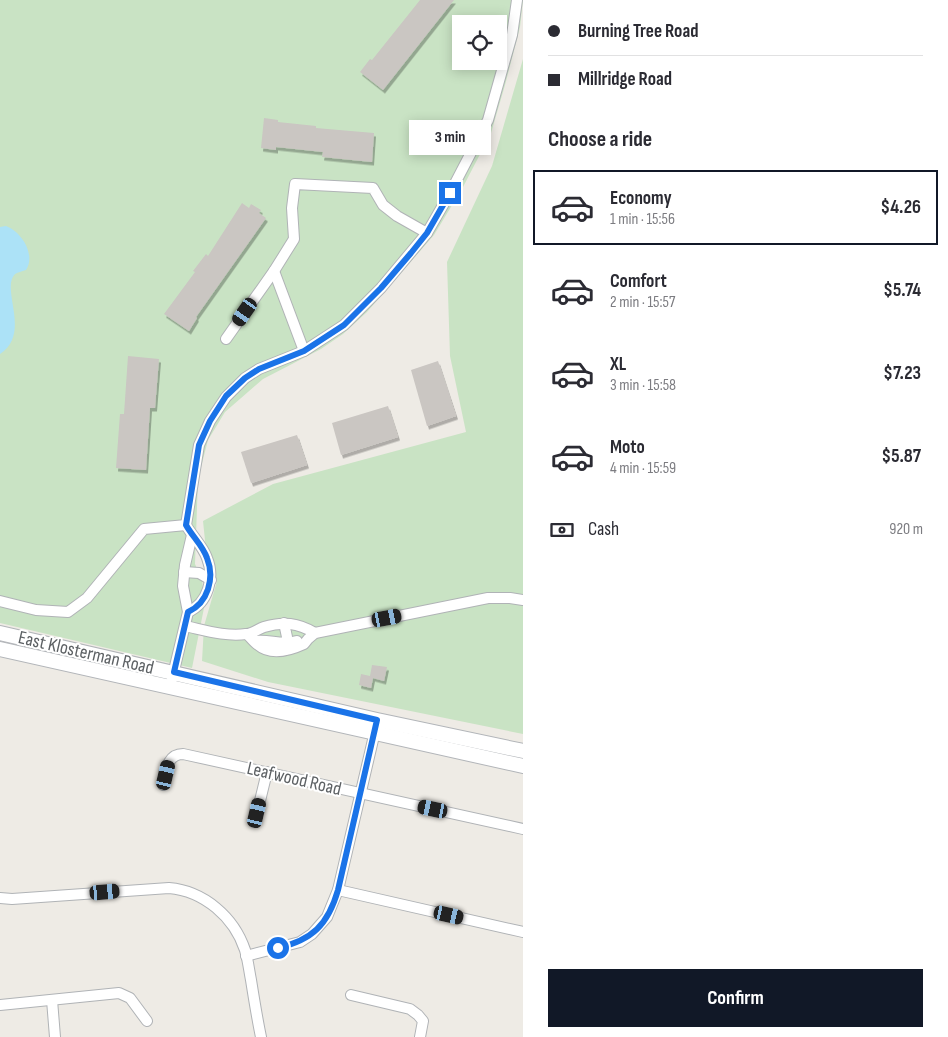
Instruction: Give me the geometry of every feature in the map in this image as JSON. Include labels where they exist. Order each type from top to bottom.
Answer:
[{"type":"main road","name":"East Klosterman Road","points":[[0,633],[174,672],[523,766]]},
{"type":"main road","name":"East Klosterman Road","points":[[0,649],[170,686],[376,727],[523,751]]},
{"type":"street","points":[[188,612],[195,609],[206,597],[211,580],[207,556],[186,525],[199,445],[218,407],[226,396],[245,378],[259,369],[304,351],[344,325],[381,288],[427,233],[488,120],[512,35],[518,0]]},
{"type":"street","points":[[226,340],[294,239],[292,208],[295,184],[373,188],[383,206],[427,233]]},
{"type":"street","points":[[274,270],[304,351]]},
{"type":"street","points":[[0,601],[36,610],[68,612],[87,598],[144,529],[186,525]]},
{"type":"street","points":[[170,686],[188,612],[183,586],[192,535]]},
{"type":"street","points":[[184,572],[199,573],[211,580]]},
{"type":"street","points":[[247,634],[259,646],[273,651],[304,644],[312,636],[488,598],[523,600]]},
{"type":"street","points":[[284,623],[287,638],[285,647]]},
{"type":"street","points":[[185,626],[226,634],[247,634],[263,628],[292,623],[306,627],[312,636]]},
{"type":"street","points":[[246,956],[294,944],[307,938],[327,917],[338,890],[376,727]]},
{"type":"street","name":"Leafwood Road","points":[[163,786],[170,759],[175,755],[183,754],[523,829]]},
{"type":"street","points":[[257,813],[266,772]]},
{"type":"street","points":[[0,898],[12,899],[161,888],[175,888],[197,895],[223,914],[237,933],[246,956],[261,1037]]},
{"type":"street","points":[[338,890],[523,932]]},
{"type":"street","points":[[0,1005],[119,993],[130,998],[146,1021]]},
{"type":"street","points":[[351,995],[410,1009],[423,1021],[420,1037]]},
{"type":"street","points":[[52,1000],[55,1037]]},
{"type":"green space","points":[[0,0],[523,0],[520,27],[491,133],[463,187],[434,235],[367,312],[343,334],[321,349],[263,379],[225,412],[208,440],[198,479],[195,564],[202,580],[205,603],[192,668],[0,623]]},
{"type":"green space","points":[[523,59],[523,734],[268,682],[202,661],[204,626],[217,581],[206,550],[203,521],[273,484],[466,432],[450,356],[447,262],[492,166]]},
{"type":"water","points":[[6,226],[17,233],[26,245],[29,264],[26,270],[15,274],[11,281],[15,323],[14,335],[9,345],[0,354],[0,227]]},
{"type":"building","points":[[420,0],[454,0],[383,90],[360,72],[370,59],[372,60]]},
{"type":"building","points":[[264,118],[278,120],[278,122],[316,126],[316,128],[374,133],[372,162],[322,157],[323,152],[276,147],[276,150],[261,148]]},
{"type":"building","points":[[242,203],[249,208],[251,204],[261,210],[259,213],[266,218],[196,317],[189,331],[164,314],[195,272],[193,271],[206,254],[208,256]]},
{"type":"building","points":[[128,356],[159,359],[155,408],[150,408],[146,470],[116,468],[120,414],[124,414]]},
{"type":"building","points":[[438,361],[456,416],[427,426],[411,370]]},
{"type":"building","points":[[388,406],[398,437],[341,455],[332,423]]},
{"type":"building","points":[[297,435],[307,465],[251,483],[241,452]]},
{"type":"building","points":[[372,665],[387,667],[384,681],[373,678],[371,688],[359,685],[361,674],[370,676]]},
{"type":"route","points":[[278,948],[300,942],[312,934],[327,917],[334,903],[377,720],[174,672],[188,612],[195,609],[206,597],[211,580],[207,556],[186,525],[196,458],[199,445],[210,421],[226,396],[245,378],[259,369],[304,351],[339,330],[381,288],[411,253],[427,233],[450,193]]}]
